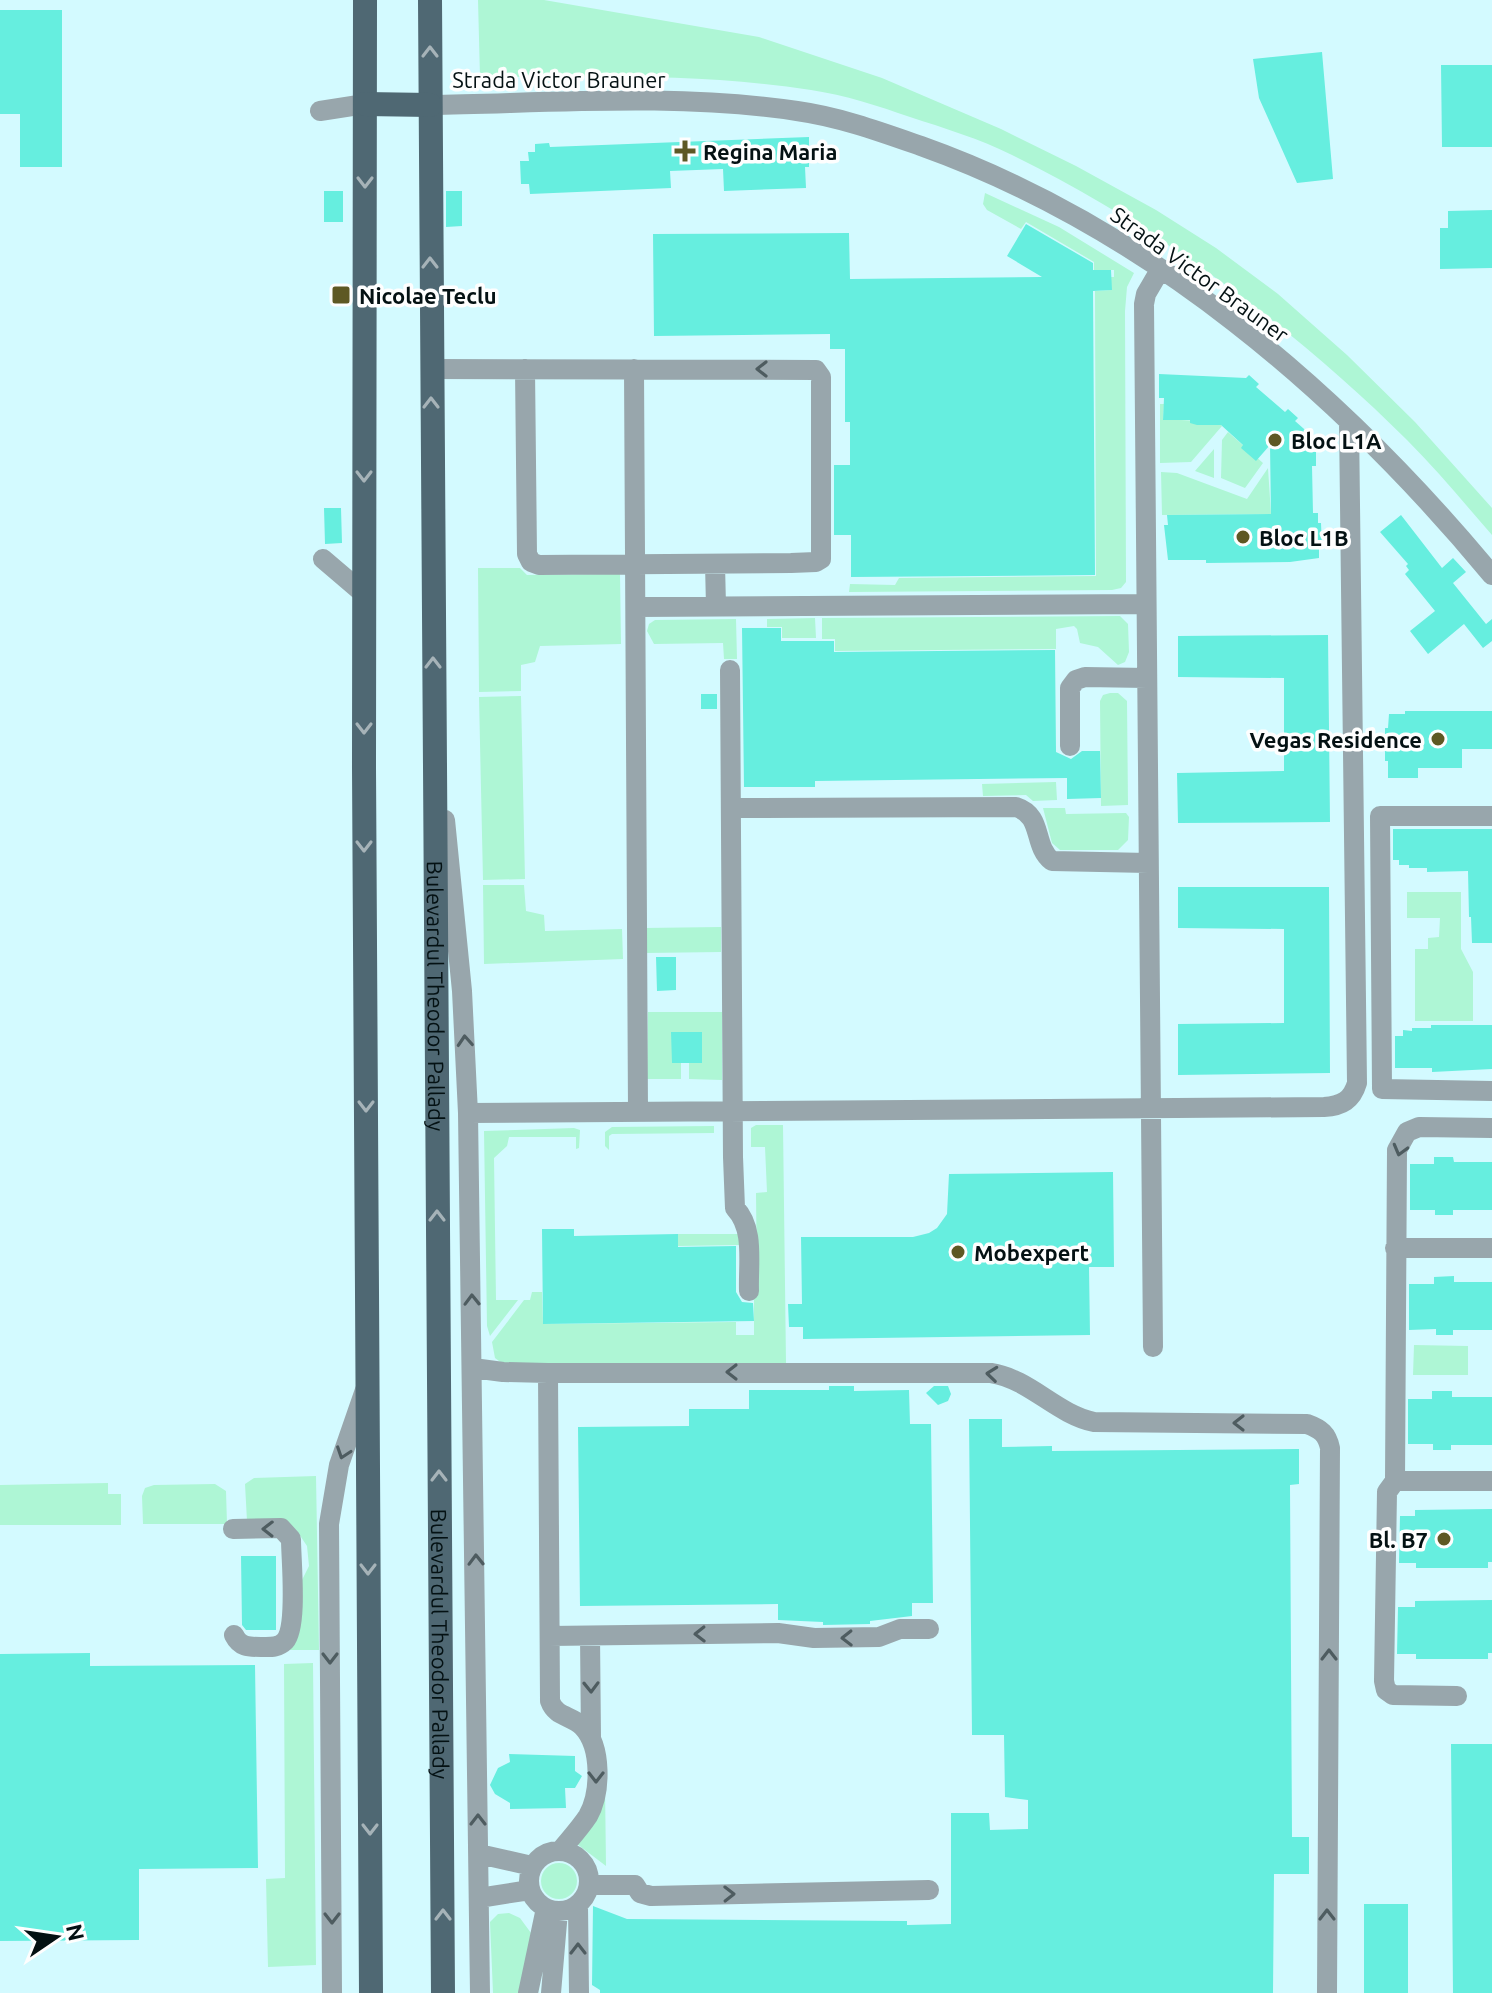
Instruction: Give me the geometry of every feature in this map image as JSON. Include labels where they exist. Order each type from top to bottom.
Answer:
[{"type":"main road","points":[[365,0],[364,594],[371,1993]]},
{"type":"main road","name":"Bulevardul Theodor Pallady","points":[[430,0],[443,1993]]},
{"type":"main road","points":[[365,104],[430,105]]},
{"type":"street","name":"Strada Victor Brauner","points":[[430,105],[705,103],[798,111],[887,134],[1013,182],[1088,223],[1160,270],[1264,348],[1390,459],[1492,575]]},
{"type":"street","points":[[320,111],[365,104]]},
{"type":"street","points":[[1153,1347],[1144,304],[1146,294],[1160,270]]},
{"type":"street","points":[[431,369],[525,369],[714,369],[816,370],[821,377],[821,559],[816,562],[539,565],[528,559],[525,369]]},
{"type":"street","points":[[634,369],[638,1111]]},
{"type":"street","points":[[468,1113],[1337,1106],[1346,1101],[1354,1093],[1357,1083],[1349,422]]},
{"type":"street","points":[[323,559],[364,594]]},
{"type":"street","points":[[715,564],[716,606]]},
{"type":"street","points":[[636,607],[1146,604]]},
{"type":"street","points":[[730,670],[732,1111],[735,1208],[747,1225],[749,1291]]},
{"type":"street","points":[[1070,746],[1070,688],[1076,680],[1085,677],[1147,678]]},
{"type":"street","points":[[433,741],[440,776],[463,1004],[468,1113],[480,1993]]},
{"type":"street","points":[[731,808],[1016,807],[1032,816],[1042,851],[1052,861],[1148,863]]},
{"type":"street","points":[[1492,816],[1380,816],[1382,1089],[1492,1091]]},
{"type":"street","points":[[1457,1696],[1393,1695],[1386,1690],[1384,1681],[1387,1492],[1395,1481],[1397,1150],[1407,1132],[1419,1127],[1492,1128]]},
{"type":"street","points":[[1395,1248],[1492,1248]]},
{"type":"street","points":[[473,1368],[548,1373],[991,1373],[1015,1379],[1077,1417],[1094,1422],[1307,1424],[1317,1427],[1328,1439],[1330,1448],[1327,1993]]},
{"type":"street","points":[[548,1373],[550,1701],[556,1712],[580,1724],[591,1739]]},
{"type":"street","points":[[332,1993],[329,1524],[339,1465],[367,1384]]},
{"type":"street","points":[[1395,1481],[1492,1481]]},
{"type":"street","points":[[233,1529],[281,1528],[289,1534],[291,1553],[291,1625],[286,1639],[276,1647],[249,1647],[239,1643],[234,1635]]},
{"type":"street","points":[[550,1636],[790,1633],[814,1638],[879,1637],[900,1629],[929,1629]]},
{"type":"street","points":[[561,1850],[593,1806],[596,1772],[591,1739],[590,1636]]},
{"type":"street","points":[[561,1908],[539,1904],[530,1890],[532,1866],[544,1854],[561,1850],[579,1858],[589,1875],[589,1885]]},
{"type":"street","points":[[479,1854],[532,1866]]},
{"type":"street","points":[[528,1993],[561,1908],[589,1885],[635,1885],[640,1893],[651,1896],[929,1890]]},
{"type":"street","points":[[479,1898],[530,1890]]},
{"type":"street","points":[[551,1993],[561,1908]]},
{"type":"street","points":[[561,1908],[579,1993]]},
{"type":"green space","points":[[478,0],[544,0],[759,37],[882,78],[1001,129],[1076,166],[1156,210],[1216,248],[1278,294],[1347,355],[1415,422],[1492,508],[1492,535],[1407,440],[1271,319],[1170,246],[1118,213],[1012,155],[975,139],[874,105],[824,92],[687,78],[480,77]]},
{"type":"green space","points":[[985,193],[1059,227],[1134,273],[1127,287],[1125,311],[1126,582],[1121,588],[1112,590],[849,592],[850,584],[895,585],[899,578],[1096,576],[1095,291],[1112,290],[1094,277],[1114,277],[1114,270],[1094,270],[1094,262],[1026,222],[1021,229],[987,210],[983,204]]},
{"type":"green space","points":[[1160,404],[1164,404],[1163,419],[1217,422],[1222,426],[1191,462],[1160,463]]},
{"type":"green space","points":[[1228,432],[1263,463],[1245,488],[1221,478],[1222,440]]},
{"type":"green space","points":[[1214,449],[1214,478],[1195,471]]},
{"type":"green space","points":[[1268,468],[1271,514],[1162,515],[1161,472],[1177,473],[1247,499]]},
{"type":"green space","points":[[478,568],[520,568],[527,575],[620,574],[621,644],[540,646],[535,662],[521,665],[521,691],[479,692]]},
{"type":"green space","points":[[1120,616],[1128,624],[1129,652],[1125,662],[1118,665],[1098,647],[1080,643],[1074,626],[1056,629],[1056,649],[835,651],[835,639],[822,639],[822,618]]},
{"type":"green space","points":[[815,618],[816,638],[782,638],[782,627],[767,627],[767,619]]},
{"type":"green space","points":[[736,619],[737,659],[724,659],[723,643],[654,644],[647,631],[649,624],[655,620]]},
{"type":"green space","points":[[1118,693],[1127,701],[1128,805],[1101,806],[1100,701],[1103,695]]},
{"type":"green space","points":[[521,696],[525,879],[483,880],[479,697]]},
{"type":"green space","points":[[1056,782],[1057,800],[1033,801],[1026,795],[983,796],[982,784]]},
{"type":"green space","points":[[1043,808],[1065,808],[1066,814],[1126,813],[1129,817],[1128,840],[1118,850],[1060,850],[1052,843]]},
{"type":"green space","points":[[483,885],[524,885],[526,911],[544,915],[545,931],[622,929],[623,959],[484,964]]},
{"type":"green space","points":[[1407,892],[1461,892],[1461,949],[1473,972],[1473,1021],[1415,1021],[1415,949],[1428,949],[1428,938],[1439,937],[1440,918],[1407,918]]},
{"type":"green space","points":[[721,927],[721,952],[645,953],[644,928]]},
{"type":"green space","points":[[648,1012],[722,1012],[722,1080],[689,1079],[689,1063],[702,1063],[702,1033],[672,1033],[672,1063],[681,1063],[681,1079],[647,1079]]},
{"type":"green space","points":[[756,1125],[783,1125],[786,1363],[503,1364],[495,1358],[492,1342],[524,1300],[530,1300],[532,1292],[542,1292],[543,1324],[736,1322],[736,1335],[754,1335],[756,1193],[767,1192],[765,1147],[751,1147],[751,1128]]},
{"type":"green space","points":[[714,1126],[714,1133],[612,1134],[609,1136],[609,1150],[605,1146],[605,1132],[612,1127]]},
{"type":"green space","points":[[580,1130],[579,1148],[576,1149],[576,1137],[509,1137],[507,1146],[494,1158],[496,1300],[518,1300],[490,1336],[487,1326],[484,1131]]},
{"type":"green space","points":[[678,1234],[740,1234],[740,1245],[678,1246]]},
{"type":"green space","points":[[1414,1345],[1468,1346],[1468,1375],[1413,1375]]},
{"type":"green space","points":[[316,1476],[319,1650],[283,1650],[298,1588],[309,1566],[307,1546],[291,1526],[247,1521],[245,1484],[254,1478]]},
{"type":"green space","points":[[108,1483],[108,1494],[121,1494],[121,1525],[0,1525],[0,1485]]},
{"type":"green space","points":[[215,1484],[226,1491],[227,1524],[143,1524],[142,1496],[145,1488],[154,1485]]},
{"type":"green space","points":[[313,1663],[316,1965],[268,1967],[266,1879],[285,1878],[284,1664]]},
{"type":"green space","points":[[605,1786],[606,1866],[577,1844]]},
{"type":"green space","points":[[559,1863],[572,1868],[577,1881],[572,1894],[559,1899],[546,1894],[541,1881],[546,1868]]},
{"type":"green space","points":[[509,1913],[520,1918],[531,1933],[519,1993],[493,1993],[490,1922],[498,1914]]},
{"type":"building","points":[[0,10],[62,10],[62,167],[20,167],[20,114],[0,114]]},
{"type":"building","points":[[1322,52],[1333,179],[1297,183],[1259,98],[1253,59]]},
{"type":"building","points":[[1441,65],[1492,65],[1492,147],[1442,147]]},
{"type":"building","points":[[809,137],[806,188],[724,191],[723,169],[670,171],[671,188],[530,194],[529,184],[521,184],[520,161],[529,161],[528,152],[535,152],[535,144],[549,143],[550,147]]},
{"type":"building","points":[[324,191],[343,191],[343,222],[324,222]]},
{"type":"building","points":[[446,191],[462,191],[462,226],[446,227]]},
{"type":"building","points":[[1492,210],[1492,268],[1440,269],[1440,228],[1448,228],[1448,211]]},
{"type":"building","points":[[1026,224],[1093,263],[1093,270],[1111,270],[1112,290],[1093,291],[1095,575],[851,577],[851,535],[834,535],[834,465],[850,465],[850,422],[845,422],[845,349],[830,349],[830,334],[654,336],[653,234],[849,233],[850,279],[1042,277],[1007,256]]},
{"type":"building","points":[[1159,374],[1246,378],[1249,375],[1259,384],[1256,387],[1285,412],[1288,409],[1298,418],[1295,421],[1312,436],[1312,452],[1316,452],[1316,466],[1312,466],[1313,513],[1318,513],[1318,523],[1321,523],[1322,548],[1319,548],[1319,558],[1290,562],[1168,560],[1164,525],[1168,525],[1167,515],[1271,514],[1270,445],[1256,461],[1221,425],[1163,420],[1164,398],[1159,398]]},
{"type":"building","points":[[324,508],[341,508],[342,543],[325,544]]},
{"type":"building","points":[[1401,515],[1442,568],[1453,558],[1466,572],[1453,583],[1486,624],[1492,619],[1492,641],[1483,648],[1464,624],[1428,654],[1410,631],[1435,611],[1405,574],[1409,570],[1408,564],[1380,532]]},
{"type":"building","points":[[742,628],[781,628],[781,641],[834,641],[834,652],[1055,650],[1056,752],[1071,759],[1082,751],[1100,751],[1101,798],[1067,799],[1067,778],[815,781],[815,787],[744,787]]},
{"type":"building","points":[[1328,635],[1330,822],[1178,823],[1177,773],[1284,771],[1284,678],[1178,677],[1178,636]]},
{"type":"building","points":[[701,694],[717,694],[717,709],[701,709]]},
{"type":"building","name":"Vegas Residence","points":[[1405,711],[1492,711],[1492,749],[1462,749],[1462,768],[1418,768],[1418,778],[1388,778],[1385,728],[1388,728],[1389,714],[1405,714]]},
{"type":"building","points":[[1393,829],[1492,829],[1492,943],[1472,943],[1468,871],[1427,872],[1427,868],[1399,865],[1399,860],[1393,860]]},
{"type":"building","points":[[1178,887],[1329,887],[1330,1073],[1178,1075],[1178,1024],[1284,1023],[1284,929],[1178,928]]},
{"type":"building","points":[[656,957],[676,957],[676,990],[657,991]]},
{"type":"building","points":[[1431,1025],[1492,1025],[1492,1069],[1432,1072],[1432,1068],[1395,1068],[1395,1036],[1403,1036],[1403,1030],[1431,1028]]},
{"type":"building","points":[[671,1032],[702,1032],[702,1063],[672,1063]]},
{"type":"building","points":[[1434,1157],[1453,1157],[1454,1162],[1492,1162],[1492,1210],[1453,1210],[1453,1215],[1435,1215],[1435,1210],[1410,1210],[1410,1164],[1434,1164]]},
{"type":"building","name":"Mobexpert","points":[[1113,1172],[1114,1267],[1089,1267],[1090,1335],[803,1339],[803,1327],[789,1327],[788,1304],[802,1304],[801,1237],[913,1237],[929,1233],[947,1214],[949,1174]]},
{"type":"building","points":[[542,1229],[574,1229],[574,1236],[678,1234],[678,1247],[736,1246],[736,1292],[742,1302],[753,1303],[754,1321],[543,1324]]},
{"type":"building","points":[[1454,1276],[1454,1282],[1492,1282],[1492,1330],[1453,1330],[1453,1335],[1436,1335],[1436,1329],[1409,1330],[1409,1284],[1434,1284],[1434,1277]]},
{"type":"building","points":[[829,1386],[854,1386],[854,1391],[909,1390],[910,1424],[931,1424],[933,1603],[912,1603],[912,1616],[870,1621],[870,1624],[823,1625],[823,1622],[778,1620],[778,1604],[580,1606],[578,1427],[689,1426],[689,1409],[749,1409],[749,1390],[829,1390]]},
{"type":"building","points":[[934,1386],[948,1386],[951,1394],[948,1401],[938,1405],[926,1393]]},
{"type":"building","points":[[1432,1391],[1452,1391],[1452,1397],[1492,1397],[1492,1445],[1451,1445],[1451,1450],[1433,1450],[1433,1444],[1408,1444],[1408,1399],[1432,1399]]},
{"type":"building","points":[[969,1419],[1002,1419],[1002,1447],[1052,1446],[1052,1451],[1299,1449],[1299,1484],[1290,1485],[1292,1837],[1309,1837],[1309,1874],[1274,1874],[1273,1993],[600,1993],[592,1985],[593,1906],[627,1919],[951,1924],[951,1813],[989,1813],[990,1830],[1028,1829],[1028,1800],[1005,1797],[1004,1735],[972,1735]]},
{"type":"building","name":"Bl. B7","points":[[1492,1509],[1492,1562],[1488,1562],[1488,1568],[1416,1568],[1416,1563],[1399,1563],[1400,1516],[1415,1516],[1415,1510]]},
{"type":"building","points":[[241,1556],[276,1556],[276,1630],[246,1630],[242,1625]]},
{"type":"building","points":[[1492,1600],[1492,1653],[1488,1653],[1488,1659],[1416,1659],[1416,1654],[1397,1654],[1398,1607],[1415,1607],[1415,1601]]},
{"type":"building","points":[[90,1653],[90,1666],[255,1665],[258,1868],[139,1869],[139,1940],[0,1941],[0,1654]]},
{"type":"building","points":[[1451,1744],[1492,1744],[1492,1993],[1453,1993]]},
{"type":"building","points":[[509,1754],[575,1756],[575,1771],[582,1776],[575,1788],[565,1788],[566,1808],[510,1809],[510,1803],[495,1794],[490,1785],[498,1768],[510,1762]]},
{"type":"building","points":[[1364,1904],[1408,1904],[1408,1993],[1364,1993]]},
{"type":"place","name":"Regina Maria","points":[[685,151]]},
{"type":"place","name":"Nicolae Teclu","points":[[341,295]]},
{"type":"place","name":"Bloc L1A","points":[[1275,440]]},
{"type":"place","name":"Bloc L1B","points":[[1243,537]]},
{"type":"place","name":"Vegas Residence","points":[[1438,739]]},
{"type":"place","name":"Mobexpert","points":[[958,1252]]},
{"type":"place","name":"Bl. B7","points":[[1444,1539]]}]
